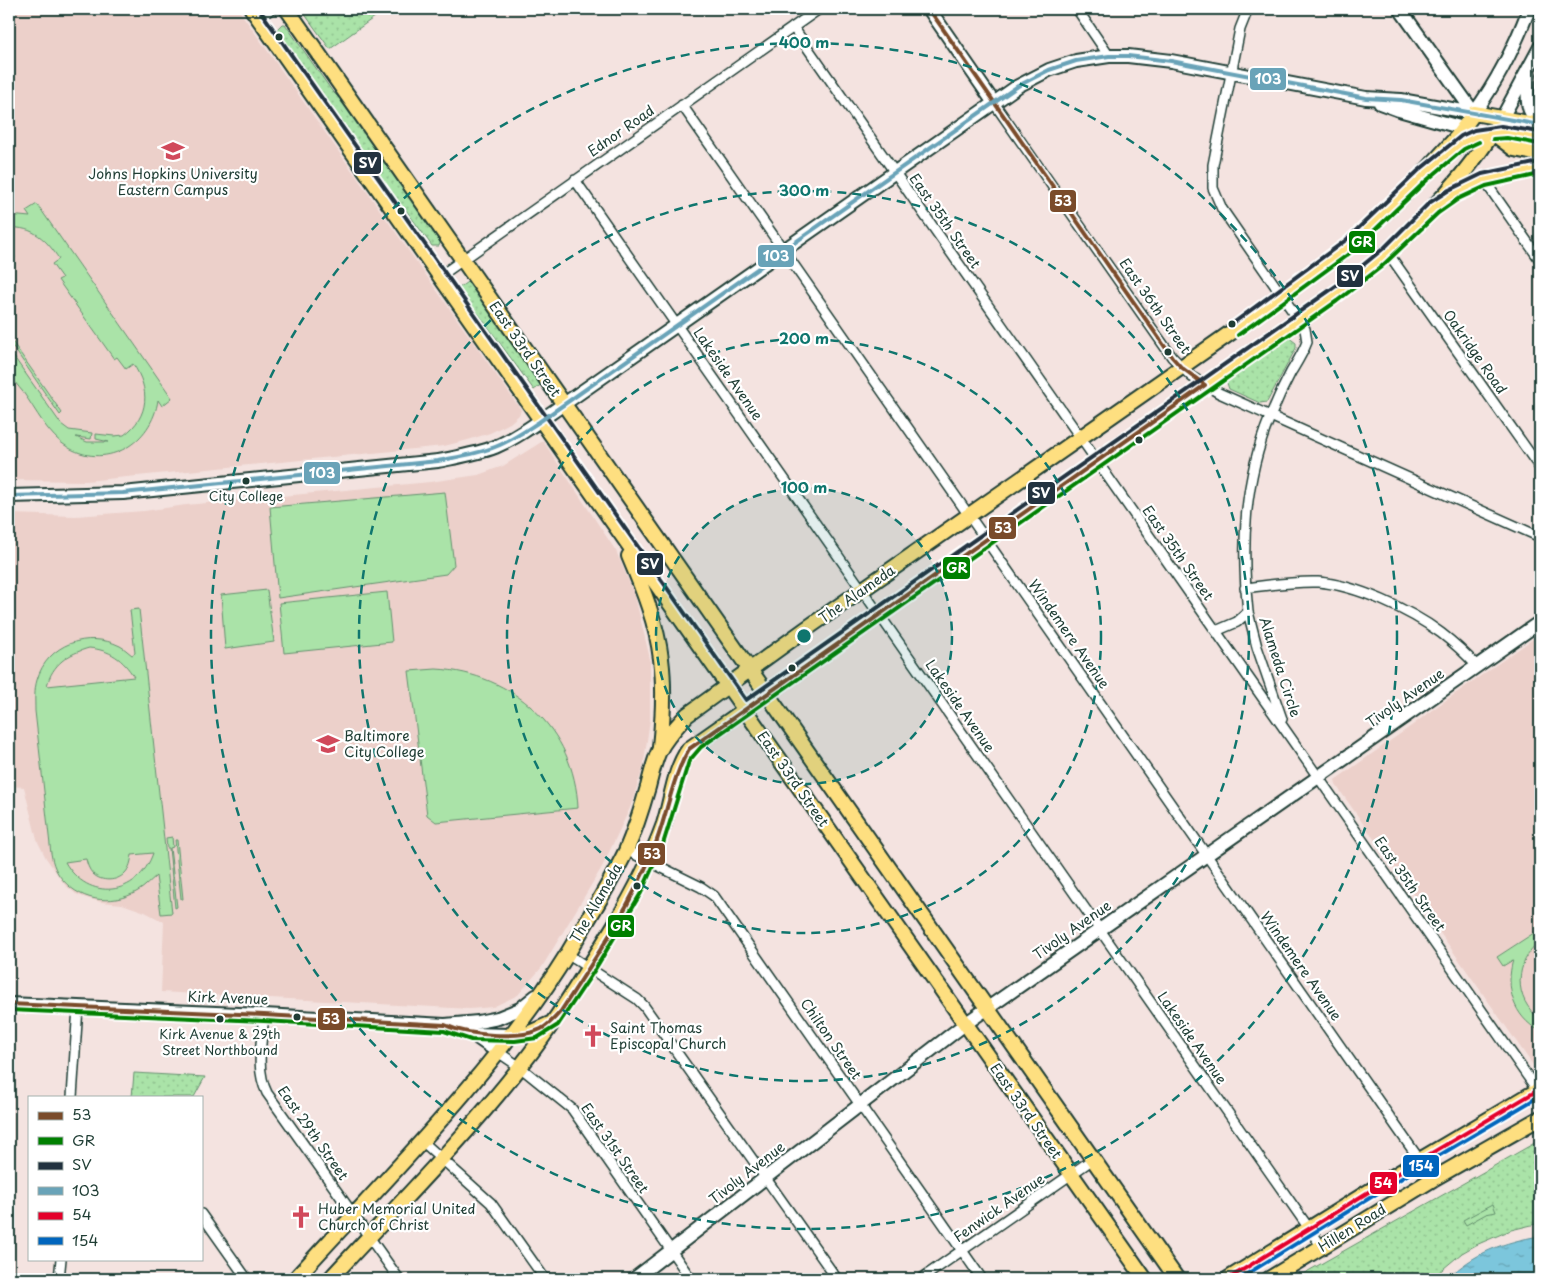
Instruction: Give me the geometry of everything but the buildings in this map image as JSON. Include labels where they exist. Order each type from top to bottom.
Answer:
[{"type":"main road","name":"East 33rd Street","points":[[286,9],[1177,1279]]},
{"type":"main road","name":"East 33rd Street","points":[[256,13],[1145,1279]]},
{"type":"main road","points":[[1474,113],[1540,123]]},
{"type":"main road","name":"The Alameda","points":[[295,1279],[473,1083],[550,980],[604,891],[626,850],[638,819],[659,750],[671,732],[687,715],[862,590],[1283,296],[1350,245],[1422,176],[1464,128],[1474,113]]},
{"type":"main road","name":"The Alameda","points":[[330,1279],[442,1159],[520,1067],[553,1021],[589,968],[630,899],[649,861],[664,821],[683,758],[697,742],[1350,284],[1388,253],[1432,208],[1494,133],[1502,118]]},
{"type":"main road","points":[[1464,128],[1494,133],[1514,149],[1540,154]]},
{"type":"main road","points":[[1422,176],[1465,141],[1476,136],[1507,132],[1540,138]]},
{"type":"main road","points":[[1432,208],[1460,190],[1484,180],[1540,168]]},
{"type":"main road","points":[[612,522],[623,542],[646,598],[661,657],[663,700],[659,750]]},
{"type":"main road","points":[[510,1035],[530,1033],[542,1029],[553,1021]]},
{"type":"main road","name":"Hillen Road","points":[[1228,1279],[1420,1160],[1540,1091]]},
{"type":"main road","name":"Hillen Road","points":[[1269,1279],[1434,1179],[1540,1118]]},
{"type":"street","points":[[256,13],[271,9]]},
{"type":"street","name":"Ednor Road","points":[[440,276],[819,9]]},
{"type":"street","name":"East 36th Street","points":[[929,9],[1172,358],[1181,368],[1205,385],[1270,416],[1540,537]]},
{"type":"street","points":[[1077,9],[1109,56]]},
{"type":"street","name":"Alameda Circle","points":[[1248,9],[1240,29],[1213,165],[1213,188],[1222,209],[1306,329],[1307,342],[1270,416],[1256,460],[1246,511],[1244,554],[1248,612],[1257,647],[1286,732]]},
{"type":"street","points":[[1400,9],[1474,113]]},
{"type":"street","name":"The Alameda","points":[[1474,113],[1505,62],[1528,9]]},
{"type":"street","name":"East 35th Street","points":[[793,27],[1286,732],[1540,1091]]},
{"type":"street","name":"The Alameda","points":[[1502,118],[1540,47]]},
{"type":"street","points":[[9,496],[123,493],[438,461],[494,447],[510,440],[564,404],[1018,86],[1049,70],[1076,61],[1109,56],[1148,58],[1366,98],[1402,100],[1474,113]]},
{"type":"street","points":[[1530,68],[1529,111],[1540,123]]},
{"type":"street","points":[[1366,98],[1399,110],[1464,128]]},
{"type":"street","name":"Windemere Avenue","points":[[682,105],[1434,1179]]},
{"type":"street","name":"Lakeside Avenue","points":[[575,180],[1322,1247]]},
{"type":"street","points":[[1484,180],[1540,260]]},
{"type":"street","name":"Oakridge Road","points":[[1388,253],[1540,468]]},
{"type":"street","points":[[1246,588],[1319,582],[1358,590],[1400,609],[1439,631],[1458,646],[1477,666]]},
{"type":"street","name":"Alameda Circle","points":[[1216,632],[1236,622],[1248,612]]},
{"type":"street","name":"Tivoly Avenue","points":[[634,1279],[987,1008],[1540,622]]},
{"type":"street","name":"Chilton Street","points":[[626,850],[701,887],[714,896],[982,1279]]},
{"type":"street","points":[[567,954],[644,1006],[837,1279]]},
{"type":"street","name":"Kirk Avenue","points":[[9,1004],[264,1015],[445,1026],[491,1020],[510,1013],[531,1001],[550,980]]},
{"type":"street","points":[[72,1096],[78,1007]]},
{"type":"street","name":"East 29th Street","points":[[264,1015],[260,1061],[264,1086],[399,1279]]},
{"type":"street","name":"Kirk Avenue","points":[[445,1026],[472,1034],[510,1035]]},
{"type":"street","name":"Kirk Avenue","points":[[472,1034],[498,1052]]},
{"type":"street","name":"East 31st Street","points":[[498,1052],[520,1067],[572,1109],[691,1279]]},
{"type":"street","points":[[422,1141],[490,1203],[545,1279]]},
{"type":"street","name":"Fenwick Avenue","points":[[921,1279],[1093,1160]]},
{"type":"street","points":[[202,1215],[247,1279]]},
{"type":"street","points":[[59,1279],[61,1260]]},
{"type":"shaded area","name":"Johns Hopkins University Eastern Campus","points":[[9,9],[238,9],[519,407],[521,410],[519,415],[510,423],[490,433],[444,446],[86,481],[9,480]]},
{"type":"shaded area","points":[[1540,69],[1540,115],[1536,107],[1534,94],[1535,82]]},
{"type":"shaded area","name":"Baltimore City College","points":[[543,441],[616,551],[635,596],[650,659],[650,719],[643,768],[630,808],[602,867],[542,967],[518,995],[493,1007],[470,1009],[161,992],[164,922],[145,912],[122,904],[86,898],[76,894],[65,885],[46,858],[37,840],[24,787],[9,786],[9,514],[76,516],[144,511],[186,505],[430,482],[478,475],[503,466]]},
{"type":"shaded area","points":[[1540,634],[1540,1075],[1336,785],[1335,780]]},
{"type":"green space","points":[[301,9],[386,9],[330,49]]},
{"type":"green space","points":[[282,24],[285,24],[332,91],[350,109],[441,240],[439,246],[432,246],[406,210],[390,195],[275,31]]},
{"type":"green space","points":[[37,204],[172,398],[162,406],[158,400],[154,415],[147,428],[126,448],[113,454],[99,456],[84,454],[62,443],[43,422],[9,373],[9,350],[61,424],[69,430],[92,433],[91,439],[76,437],[87,442],[109,442],[96,439],[96,434],[124,435],[133,428],[143,411],[145,402],[144,392],[139,373],[133,364],[126,369],[117,357],[114,359],[58,280],[62,278],[52,264],[59,259],[50,246],[32,232],[25,229],[9,228],[9,215],[30,217],[26,211]]},
{"type":"green space","points":[[9,233],[15,258],[9,262]]},
{"type":"green space","points":[[470,280],[543,383],[534,390],[478,313],[456,290]]},
{"type":"green space","points":[[9,337],[62,413],[60,415],[9,341]]},
{"type":"green space","points":[[1288,337],[1296,343],[1296,348],[1267,402],[1260,403],[1229,389],[1226,380],[1228,377]]},
{"type":"green space","points":[[445,492],[454,565],[446,574],[278,598],[270,507]]},
{"type":"green space","points":[[267,590],[274,642],[225,649],[221,595]]},
{"type":"green space","points":[[387,592],[392,642],[284,653],[279,603]]},
{"type":"green space","points":[[139,609],[172,913],[161,914],[156,876],[138,891],[117,899],[95,899],[75,891],[66,884],[57,872],[50,849],[35,711],[37,680],[42,668],[59,649],[82,640],[108,641],[120,646],[132,655],[135,653],[130,610]],"holes":[[[89,648],[115,656],[134,677],[47,686],[49,678],[62,661],[74,653]],[[153,853],[146,868],[136,879],[125,886],[112,889],[86,884],[75,875],[65,862],[86,859],[90,871],[96,877],[109,880],[118,878],[125,873],[129,867],[132,855]]]},
{"type":"green space","points":[[436,669],[464,673],[490,681],[514,694],[535,710],[552,730],[565,754],[574,780],[578,808],[436,822],[427,815],[409,671]]},
{"type":"green space","points":[[172,837],[173,847],[170,848],[177,907],[175,908],[169,848],[167,848],[166,838]]},
{"type":"green space","points":[[175,840],[177,840],[183,899],[181,899]]},
{"type":"green space","points":[[1540,929],[1540,942],[1531,950],[1525,960],[1520,980],[1521,991],[1525,1001],[1531,1011],[1540,1019],[1540,1031],[1523,1018],[1513,1000],[1510,981],[1513,960],[1503,966],[1497,957]]},
{"type":"green space","points":[[134,1073],[205,1077],[195,1096],[132,1096]]},
{"type":"green space","points":[[1540,1140],[1540,1223],[1511,1230],[1476,1245],[1462,1253],[1431,1279],[1294,1279]]},
{"type":"green space","points":[[1493,1204],[1496,1212],[1486,1214],[1466,1225],[1463,1220]]},
{"type":"water","points":[[1540,1236],[1540,1279],[1447,1279],[1468,1262],[1490,1250],[1501,1245]]},
{"type":"transit line","name":"SV","points":[[259,9],[746,700],[1346,279],[1384,248],[1429,203],[1449,190],[1482,174],[1539,162]]},
{"type":"transit line","name":"53","points":[[929,9],[1172,357],[1181,367],[1205,385]]},
{"type":"transit line","name":"103","points":[[9,496],[123,493],[438,461],[495,447],[539,422],[1018,86],[1049,70],[1076,61],[1109,56],[1128,56],[1171,61],[1366,98],[1401,100],[1540,125]]},
{"type":"transit line","name":"SV","points":[[1232,324],[1346,240],[1418,171],[1461,136],[1474,130],[1501,126],[1540,132]]},
{"type":"transit line","name":"GR","points":[[1493,139],[1507,138],[1539,144]]},
{"type":"transit line","name":"GR","points":[[1238,335],[1354,250],[1426,181],[1464,149],[1479,142]]},
{"type":"transit line","name":"GR","points":[[9,1010],[444,1031],[471,1040],[515,1041],[537,1038],[558,1025],[594,971],[641,893],[663,844],[689,761],[701,747],[1337,301],[1381,267],[1438,213],[1458,199],[1486,186],[1540,174]]},
{"type":"transit line","name":"53","points":[[9,1004],[445,1025],[479,1034],[493,1035],[520,1034],[541,1029],[561,1011],[633,894],[657,840],[677,774],[689,749],[1205,385]]},
{"type":"transit line","name":"54","points":[[1228,1279],[1420,1160],[1540,1089]]},
{"type":"transit line","name":"154","points":[[1239,1279],[1423,1165],[1540,1096]]},
{"type":"place","name":"Johns Hopkins University Eastern Campus","points":[[173,151]]},
{"type":"place","name":"City College","points":[[246,481]]},
{"type":"place","name":"Baltimore City College","points":[[328,744]]},
{"type":"place","name":"Kirk Avenue & 29th Street Northbound","points":[[220,1019]]},
{"type":"place","name":"Saint Thomas Episcopal Church","points":[[593,1036]]},
{"type":"place","name":"Huber Memorial United Church of Christ","points":[[301,1217]]}]
